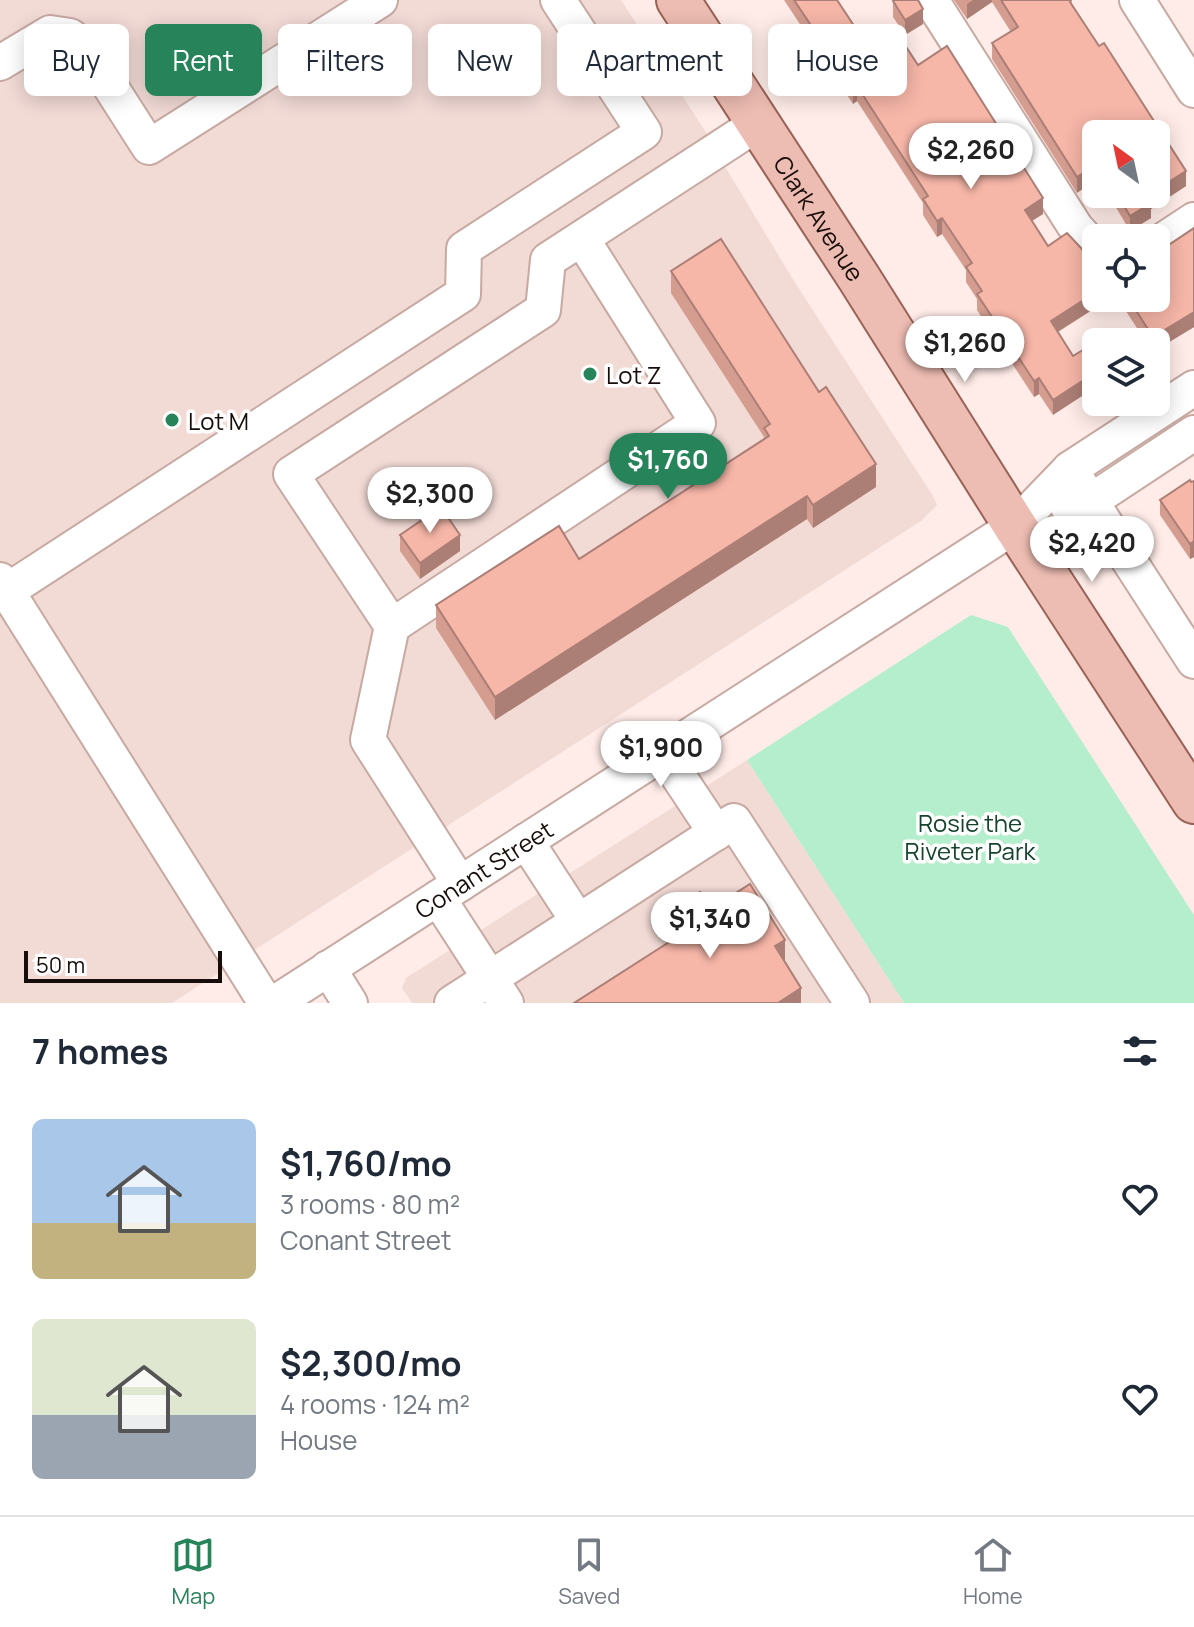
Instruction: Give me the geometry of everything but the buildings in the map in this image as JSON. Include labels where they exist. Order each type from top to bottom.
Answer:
[{"type":"main road","name":"Clark Avenue","points":[[678,0],[1194,802]]},
{"type":"street","points":[[0,63],[50,33],[70,36],[87,50],[149,147],[380,0]]},
{"type":"street","points":[[266,1003],[4,585],[463,294],[464,249],[644,132],[558,0]]},
{"type":"street","points":[[931,0],[1082,235]]},
{"type":"street","points":[[1137,0],[1194,90]]},
{"type":"street","points":[[392,626],[291,474],[543,310],[548,260],[757,124]]},
{"type":"street","points":[[1170,236],[1194,220]]},
{"type":"street","points":[[498,991],[449,891],[368,740],[392,626],[698,423],[582,239]]},
{"type":"street","name":"Conant Street","points":[[275,1003],[1015,526],[1070,469],[1194,388]]},
{"type":"street","name":"Conant Street","points":[[1015,526],[1091,501],[1194,433]]},
{"type":"street","points":[[1070,469],[1194,661]]},
{"type":"street","points":[[663,753],[725,827],[852,1003]]},
{"type":"street","points":[[452,1003],[498,991],[578,921],[725,827]]},
{"type":"street","points":[[526,841],[578,921]]},
{"type":"street","points":[[328,968],[350,1003]]},
{"type":"shaded area","points":[[0,0],[621,0],[636,24],[557,24],[557,96],[683,96],[794,281],[937,505],[921,521],[172,1003],[0,1003]]},
{"type":"shaded area","points":[[747,760],[904,1003],[412,1003],[402,988],[406,978]]},
{"type":"green space","name":"Rosie the Riveter Park","points":[[971,615],[1008,627],[1194,915],[1194,1003],[904,1003],[747,760]]},
{"type":"place","name":"Lot Z","points":[[590,374]]},
{"type":"place","name":"Lot M","points":[[172,420]]}]
